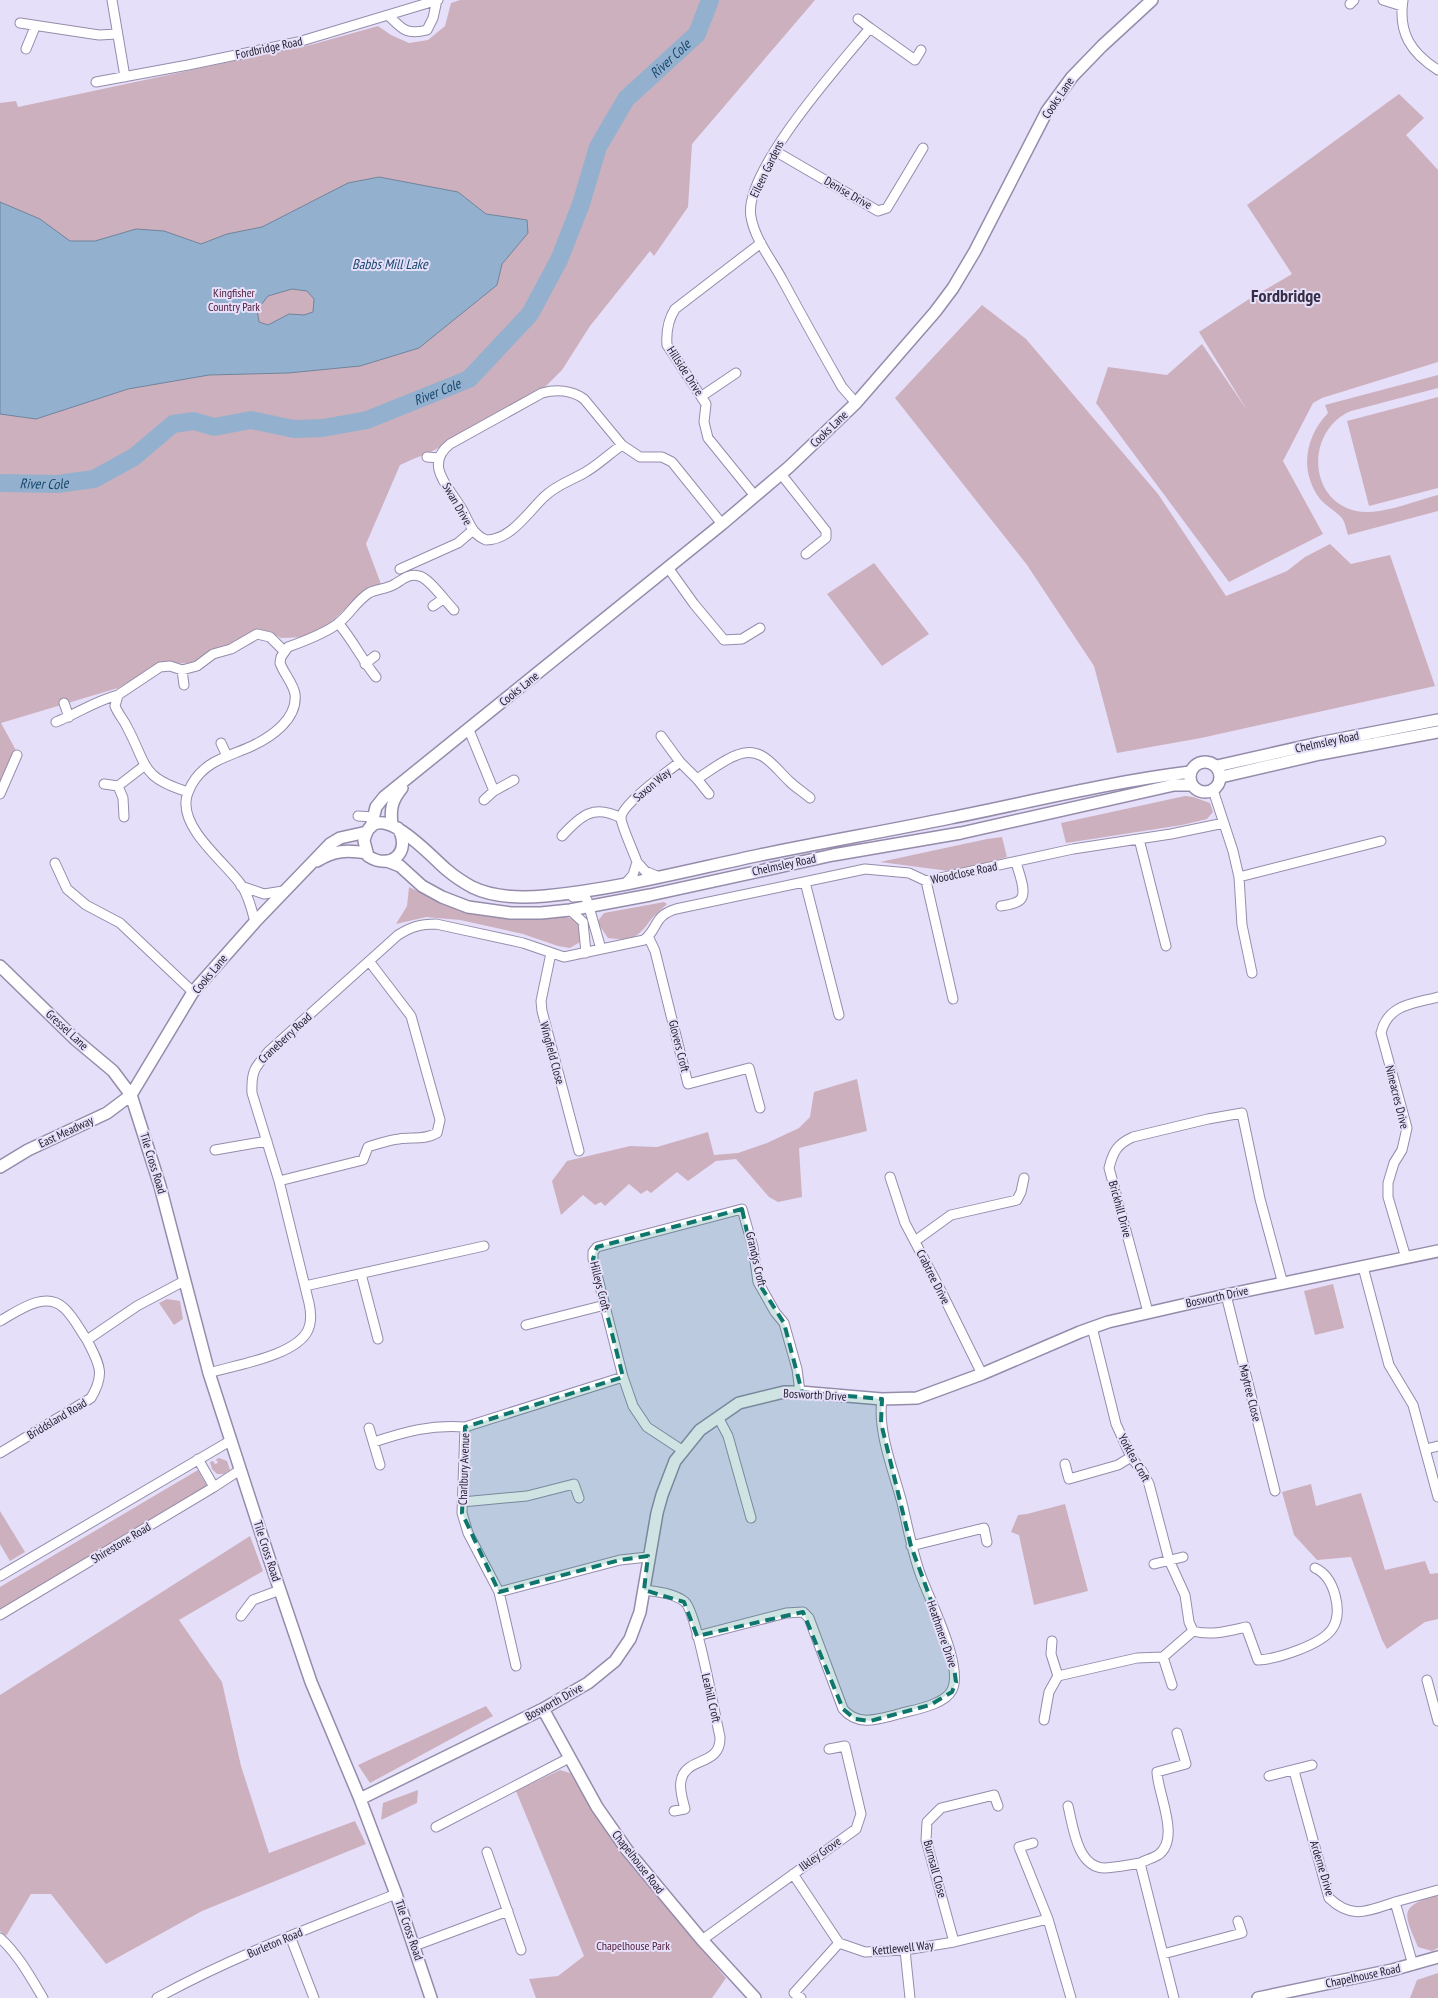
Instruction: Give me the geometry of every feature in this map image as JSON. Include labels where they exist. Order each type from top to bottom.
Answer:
[{"type":"street","points":[[112,0],[125,77]]},
{"type":"street","points":[[389,16],[401,28],[413,33],[427,30],[433,18],[438,0]]},
{"type":"street","name":"Fordbridge Road","points":[[96,82],[188,66],[298,42],[389,16],[412,4],[438,0]]},
{"type":"street","name":"Cooks Lane","points":[[370,825],[376,807],[384,797],[669,569],[781,474],[856,403],[935,312],[953,288],[975,251],[1047,110],[1067,84],[1102,46],[1152,0]]},
{"type":"street","points":[[1383,0],[1402,3],[1402,23],[1405,36],[1413,50],[1438,70]]},
{"type":"street","points":[[858,18],[915,60],[921,50]]},
{"type":"street","points":[[20,23],[35,27],[99,35],[117,34]]},
{"type":"street","points":[[26,49],[35,27]]},
{"type":"street","name":"Eileen Gardens","points":[[856,403],[842,387],[761,243],[751,216],[751,203],[754,190],[787,131],[870,28]]},
{"type":"street","name":"Denise Drive","points":[[775,151],[878,211],[887,208],[923,148]]},
{"type":"street","name":"Hillside Drive","points":[[755,496],[708,438],[704,422],[706,404],[667,345],[666,335],[669,319],[676,308],[761,243]]},
{"type":"street","points":[[702,396],[736,373]]},
{"type":"street","points":[[427,457],[439,458],[450,444],[542,393],[548,391],[577,394],[584,399],[622,445],[640,457],[662,458],[672,462],[722,524]]},
{"type":"street","name":"Swan Drive","points":[[439,458],[441,478],[463,511],[472,531],[486,540],[499,538],[523,519],[544,496],[562,483],[585,473],[622,445]]},
{"type":"street","points":[[781,474],[826,531],[826,538],[806,554]]},
{"type":"street","points":[[400,569],[458,543],[472,531]]},
{"type":"street","points":[[669,569],[694,604],[724,640],[742,640],[760,628]]},
{"type":"street","points":[[255,922],[251,906],[242,886],[208,847],[193,825],[187,811],[188,792],[198,774],[203,769],[226,756],[252,746],[286,722],[292,713],[295,694],[280,664],[284,651],[288,647],[320,635],[338,623],[358,602],[370,593],[394,585],[402,578],[421,576],[430,582],[454,610]]},
{"type":"street","points":[[433,606],[443,599]]},
{"type":"street","points":[[338,623],[348,634],[365,664],[376,677]]},
{"type":"street","points":[[56,722],[80,712],[94,702],[118,695],[160,667],[170,666],[182,670],[197,666],[213,654],[231,649],[257,634],[270,637],[284,651]]},
{"type":"street","points":[[365,664],[375,656]]},
{"type":"street","points":[[182,670],[184,685]]},
{"type":"street","points":[[118,695],[115,706],[127,726],[144,766],[162,783],[188,792]]},
{"type":"street","points":[[64,702],[69,717]]},
{"type":"street","name":"Chelmsley Road","points":[[1219,772],[1319,744],[1438,720]]},
{"type":"street","points":[[469,730],[494,791]]},
{"type":"street","name":"Chelmsley Road","points":[[1219,772],[1438,732]]},
{"type":"street","points":[[661,736],[680,762]]},
{"type":"street","points":[[221,743],[226,756]]},
{"type":"street","points":[[697,779],[737,754],[759,754],[772,762],[810,798]]},
{"type":"street","points":[[0,794],[17,755]]},
{"type":"street","name":"Chelmsley Road","points":[[395,826],[447,870],[470,886],[500,895],[539,896],[624,885],[769,853],[1140,778],[1190,772],[1195,765],[1202,761],[1208,761],[1219,772]]},
{"type":"street","name":"Saxon Way","points":[[621,818],[624,809],[680,762],[709,794]]},
{"type":"street","points":[[104,784],[118,786],[144,766]]},
{"type":"street","points":[[1190,772],[1192,785]]},
{"type":"street","points":[[1219,772],[1219,784],[1213,790],[1239,877],[1242,925],[1252,973]]},
{"type":"street","name":"Cooks Lane","points":[[131,1095],[193,992],[283,891],[308,868],[325,856],[340,850],[367,854],[376,861],[387,862],[396,857],[404,844],[390,812],[396,796],[413,775]]},
{"type":"street","points":[[484,800],[494,791],[514,780]]},
{"type":"street","name":"Chelmsley Road","points":[[387,862],[400,866],[429,890],[468,907],[511,913],[541,913],[570,910],[833,855],[961,833],[1174,785],[1192,785],[1196,790],[1202,792],[1213,790]]},
{"type":"street","points":[[118,786],[123,798],[124,818]]},
{"type":"street","points":[[562,836],[587,813],[609,812],[621,818],[637,862],[645,871],[660,878]]},
{"type":"street","points":[[358,816],[370,825],[364,841],[367,854]]},
{"type":"street","name":"Cooks Lane","points":[[308,868],[320,852],[340,838],[370,825],[380,823],[395,826]]},
{"type":"street","name":"Woodclose Road","points":[[648,936],[658,919],[668,911],[865,869],[909,873],[926,881],[1073,849],[1224,823]]},
{"type":"street","points":[[1139,838],[1166,946]]},
{"type":"street","points":[[1239,877],[1381,841]]},
{"type":"street","points":[[624,885],[633,875],[637,862]]},
{"type":"street","points":[[1001,906],[1019,902],[1024,893],[1016,862]]},
{"type":"street","points":[[55,863],[67,889],[86,905],[120,923],[193,992]]},
{"type":"street","points":[[926,881],[953,999]]},
{"type":"street","points":[[805,882],[839,1015]]},
{"type":"street","points":[[242,886],[264,894],[283,891]]},
{"type":"street","points":[[539,896],[546,900],[584,896],[588,900],[602,949],[636,942],[648,936]]},
{"type":"street","points":[[570,910],[583,922],[586,953]]},
{"type":"street","name":"Craneberry Road","points":[[209,1372],[280,1352],[301,1340],[308,1331],[312,1319],[279,1181],[252,1093],[251,1080],[254,1068],[269,1051],[398,935],[411,927],[423,924],[436,924],[523,942],[564,957],[602,949]]},
{"type":"street","name":"Glovers Croft","points":[[648,936],[655,951],[688,1084],[749,1068],[760,1108]]},
{"type":"street","name":"Wingfield Close","points":[[551,953],[540,1000],[579,1151]]},
{"type":"street","points":[[279,1181],[364,1160],[368,1147],[384,1142],[398,1138],[430,1137],[437,1133],[440,1120],[412,1016],[370,961]]},
{"type":"street","name":"Gressel Lane","points":[[0,966],[76,1040],[113,1072],[131,1095]]},
{"type":"street","name":"Nineacres Drive","points":[[1406,1258],[1388,1197],[1388,1184],[1394,1163],[1402,1150],[1407,1128],[1381,1033],[1383,1023],[1399,1008],[1438,997]]},
{"type":"street","name":"East Meadway","points":[[0,1167],[28,1150],[107,1113],[131,1095]]},
{"type":"street","name":"Tile Cross Road","points":[[131,1095],[160,1186],[184,1281],[230,1441],[311,1682],[360,1799],[396,1894],[432,1998]]},
{"type":"street","name":"Brickhill Drive","points":[[1148,1312],[1109,1168],[1113,1152],[1124,1141],[1132,1137],[1208,1119],[1242,1113],[1260,1199],[1283,1284]]},
{"type":"street","points":[[215,1150],[267,1141]]},
{"type":"street","name":"Crabtree Drive","points":[[890,1177],[905,1223],[982,1374]]},
{"type":"street","points":[[915,1241],[951,1215],[1017,1200],[1024,1178]]},
{"type":"street","name":"Hilleys Croft","points":[[682,1450],[647,1427],[632,1406],[604,1305],[593,1252],[597,1247],[742,1209]]},
{"type":"street","name":"Grandys Croft","points":[[742,1209],[751,1240],[758,1282],[773,1309],[784,1323],[796,1364],[800,1392]]},
{"type":"street","points":[[305,1286],[484,1246]]},
{"type":"street","name":"Bosworth Drive","points":[[360,1799],[543,1709],[588,1683],[614,1661],[634,1631],[644,1590],[648,1557],[662,1495],[675,1461],[700,1430],[740,1402],[784,1392],[882,1400],[909,1399],[923,1396],[982,1374],[1092,1327],[1148,1312],[1438,1251]]},
{"type":"street","points":[[1363,1267],[1389,1365],[1413,1404],[1438,1497]]},
{"type":"street","points":[[361,1274],[378,1338]]},
{"type":"street","points":[[87,1340],[137,1306],[184,1281]]},
{"type":"street","name":"Maytree Close","points":[[1226,1295],[1274,1491]]},
{"type":"street","name":"Briddsland Road","points":[[0,1321],[28,1304],[42,1301],[55,1302],[64,1308],[87,1340],[101,1372],[98,1386],[91,1398],[0,1453]]},
{"type":"street","points":[[526,1326],[604,1305]]},
{"type":"street","name":"Yorklea Croft","points":[[1092,1327],[1113,1415],[1131,1457],[1149,1484],[1169,1560],[1185,1595],[1189,1622],[1193,1631]]},
{"type":"street","name":"Charlbury Avenue","points":[[516,1666],[499,1592],[468,1533],[463,1518],[465,1427],[623,1377]]},
{"type":"street","name":"Heathmere Drive","points":[[697,1636],[786,1613],[803,1612],[809,1618],[843,1708],[855,1719],[870,1721],[946,1699],[956,1682],[952,1660],[912,1546],[881,1423],[882,1400]]},
{"type":"street","points":[[718,1417],[728,1436],[751,1518]]},
{"type":"street","points":[[374,1442],[414,1430],[446,1426],[465,1427]]},
{"type":"street","points":[[369,1428],[380,1465]]},
{"type":"street","points":[[0,1576],[230,1441]]},
{"type":"street","points":[[1426,1449],[1438,1446]]},
{"type":"street","points":[[1065,1464],[1069,1479],[1118,1465],[1131,1457]]},
{"type":"street","points":[[198,1459],[214,1488]]},
{"type":"street","name":"Shirestone Road","points":[[0,1615],[214,1488],[240,1470]]},
{"type":"street","points":[[462,1502],[527,1496],[574,1484],[578,1498]]},
{"type":"street","points":[[912,1546],[984,1528],[987,1542]]},
{"type":"street","points":[[499,1592],[620,1560],[648,1557]]},
{"type":"street","points":[[1154,1564],[1183,1557]]},
{"type":"street","points":[[1058,1676],[1137,1658],[1163,1657],[1193,1631],[1212,1634],[1246,1626],[1258,1660],[1288,1653],[1322,1639],[1333,1629],[1338,1615],[1337,1603],[1333,1586],[1322,1571],[1316,1568]]},
{"type":"street","points":[[242,1616],[253,1600],[280,1590]]},
{"type":"street","name":"Leahill Croft","points":[[644,1590],[668,1594],[684,1602],[693,1617],[720,1745],[716,1754],[697,1762],[687,1770],[680,1782],[685,1809],[674,1812]]},
{"type":"street","points":[[1044,1720],[1049,1692],[1058,1676],[1051,1654],[1052,1641]]},
{"type":"street","points":[[1163,1657],[1172,1685]]},
{"type":"street","points":[[1426,1680],[1438,1721]]},
{"type":"street","name":"Chapelhouse Road","points":[[543,1709],[597,1807],[627,1850],[702,1940],[756,1998]]},
{"type":"street","points":[[1068,1806],[1081,1852],[1093,1865],[1104,1868],[1140,1863],[1159,1854],[1167,1844],[1170,1828],[1157,1785],[1157,1772],[1186,1764],[1177,1733]]},
{"type":"street","name":"Ilkley Grove","points":[[702,1940],[856,1829],[861,1814],[845,1746],[829,1749]]},
{"type":"street","points":[[436,1826],[569,1758]]},
{"type":"street","points":[[1269,1776],[1312,1765]]},
{"type":"street","name":"Arderne Drive","points":[[1294,1771],[1329,1898],[1346,1911],[1356,1912],[1438,1890]]},
{"type":"street","name":"Burnsall Close","points":[[954,1942],[926,1840],[927,1822],[941,1808],[994,1795],[998,1806]]},
{"type":"street","points":[[1033,1843],[1019,1847],[1048,1919],[1071,1998]]},
{"type":"street","points":[[488,1852],[521,1950]]},
{"type":"street","points":[[1140,1863],[1174,1998]]},
{"type":"street","points":[[793,1874],[839,1943],[794,1993],[801,1998]]},
{"type":"street","name":"Burleton Road","points":[[157,1998],[191,1979],[290,1936],[396,1894]]},
{"type":"street","points":[[1395,1902],[1413,1965]]},
{"type":"street","points":[[414,1946],[508,1911]]},
{"type":"street","name":"Kettlewell Way","points":[[839,1943],[864,1952],[905,1950],[954,1942],[1048,1919]]},
{"type":"street","points":[[1163,1954],[1242,1934],[1238,1921]]},
{"type":"street","points":[[290,1936],[314,1998]]},
{"type":"street","points":[[0,1938],[28,1974],[43,1998]]},
{"type":"street","points":[[905,1950],[910,1998]]},
{"type":"street","name":"Chapelhouse Road","points":[[1258,1998],[1413,1965],[1438,1957]]},
{"type":"highlighted area","points":[[742,1209],[758,1282],[784,1323],[802,1392],[882,1399],[881,1423],[911,1546],[953,1660],[956,1682],[952,1692],[930,1705],[870,1721],[855,1719],[843,1709],[803,1612],[697,1636],[684,1602],[644,1590],[648,1556],[620,1560],[499,1592],[462,1513],[465,1427],[623,1377],[593,1259],[597,1247]]},
{"type":"green space","name":"Kingfisher Country Park","points":[[460,0],[815,0],[692,144],[688,207],[654,256],[650,251],[590,326],[562,370],[546,386],[436,449],[400,465],[366,544],[381,584],[366,590],[330,623],[309,637],[281,638],[268,631],[256,631],[232,645],[219,647],[192,663],[160,664],[118,688],[1,723],[18,754],[13,755],[0,782],[0,103],[16,101],[18,107],[314,44],[378,26],[391,35],[409,43],[428,40],[445,26],[451,3]]},
{"type":"green space","points":[[1399,94],[1424,118],[1406,135],[1438,170],[1438,362],[1322,398],[1313,403],[1283,461],[1323,534],[1229,582],[1096,403],[1108,367],[1167,375],[1202,344],[1247,410],[1199,332],[1292,274],[1247,205]]},
{"type":"green space","points":[[982,305],[1026,339],[1158,494],[1226,596],[1287,571],[1305,557],[1330,544],[1351,564],[1390,555],[1435,686],[1201,738],[1117,753],[1094,666],[1027,565],[895,398]]},
{"type":"green space","points":[[1438,375],[1438,388],[1351,411],[1336,420],[1326,433],[1320,448],[1318,464],[1321,480],[1328,493],[1340,504],[1356,511],[1376,511],[1386,510],[1438,495],[1438,511],[1348,535],[1342,519],[1320,499],[1313,488],[1307,466],[1310,443],[1320,422],[1328,413],[1325,405]]},
{"type":"green space","points":[[1438,397],[1438,488],[1369,506],[1347,421]]},
{"type":"green space","points":[[874,563],[929,634],[882,666],[827,594]]},
{"type":"green space","points":[[1185,796],[1210,803],[1213,812],[1207,819],[1182,825],[1066,843],[1061,823]]},
{"type":"green space","points":[[1002,837],[1007,857],[973,867],[949,871],[880,862],[987,839]]},
{"type":"green space","points":[[409,887],[459,911],[508,919],[565,917],[578,920],[582,930],[580,942],[570,948],[558,946],[523,934],[460,920],[426,917],[396,924],[407,906]]},
{"type":"green space","points":[[664,902],[667,904],[641,932],[632,938],[608,938],[597,922],[604,913]]},
{"type":"green space","points":[[857,1079],[867,1131],[799,1148],[802,1197],[778,1202],[769,1197],[736,1159],[716,1161],[688,1181],[677,1172],[651,1193],[647,1190],[641,1194],[629,1184],[605,1206],[601,1202],[595,1205],[583,1195],[561,1215],[552,1181],[567,1161],[630,1146],[657,1147],[708,1132],[714,1155],[738,1153],[767,1143],[799,1128],[810,1117],[814,1092]]},
{"type":"green space","points":[[1333,1284],[1344,1328],[1315,1335],[1304,1291]]},
{"type":"green space","points":[[167,1299],[180,1301],[183,1319],[174,1325],[159,1303]]},
{"type":"green space","points":[[219,1458],[227,1461],[230,1470],[224,1474],[217,1474],[212,1469],[210,1462],[218,1463],[216,1459]]},
{"type":"green space","points":[[198,1470],[207,1486],[0,1611],[0,1587]]},
{"type":"green space","points":[[1311,1484],[1316,1506],[1361,1493],[1385,1570],[1425,1561],[1430,1574],[1438,1573],[1438,1619],[1425,1622],[1387,1649],[1351,1557],[1317,1560],[1294,1535],[1282,1492]]},
{"type":"green space","points":[[1065,1504],[1088,1591],[1034,1605],[1019,1535],[1011,1532],[1018,1515]]},
{"type":"green space","points":[[0,1511],[25,1552],[10,1561],[0,1544]]},
{"type":"green space","points":[[250,1536],[263,1571],[179,1620],[222,1682],[241,1766],[269,1853],[355,1821],[366,1844],[202,1911],[106,1964],[51,1894],[31,1894],[6,1936],[0,1931],[0,1695]]},
{"type":"green space","points":[[486,1706],[493,1716],[370,1783],[358,1765]]},
{"type":"green space","name":"Chapelhouse Park","points":[[560,1770],[570,1773],[623,1856],[726,1978],[712,1998],[536,1998],[529,1979],[558,1976],[584,1956],[516,1791]]},
{"type":"green space","points":[[418,1790],[417,1803],[381,1820],[383,1803]]},
{"type":"green space","points":[[1438,1894],[1438,1948],[1432,1951],[1418,1947],[1407,1918],[1411,1907],[1416,1903]]},
{"type":"green space","points":[[1438,1973],[1438,1998],[1410,1998],[1417,1980]]},
{"type":"water","name":"Babbs Mill Lake","points":[[379,177],[458,192],[486,214],[527,220],[528,233],[502,264],[497,285],[419,348],[360,366],[288,373],[209,375],[128,389],[36,419],[0,414],[0,202],[40,219],[70,241],[95,241],[136,229],[164,231],[201,244],[227,234],[262,227],[348,183]],"holes":[[[292,289],[307,291],[314,299],[313,312],[304,315],[289,314],[268,325],[259,322],[257,310],[268,296]]]},
{"type":"waterway","name":"River Cole","points":[[0,483],[57,484],[94,479],[134,457],[173,424],[194,421],[214,427],[251,420],[294,429],[323,428],[367,420],[469,379],[530,314],[559,260],[581,204],[598,147],[626,99],[697,34],[710,0]]},
{"type":"district","name":"Fordbridge","points":[[1286,296]]}]
